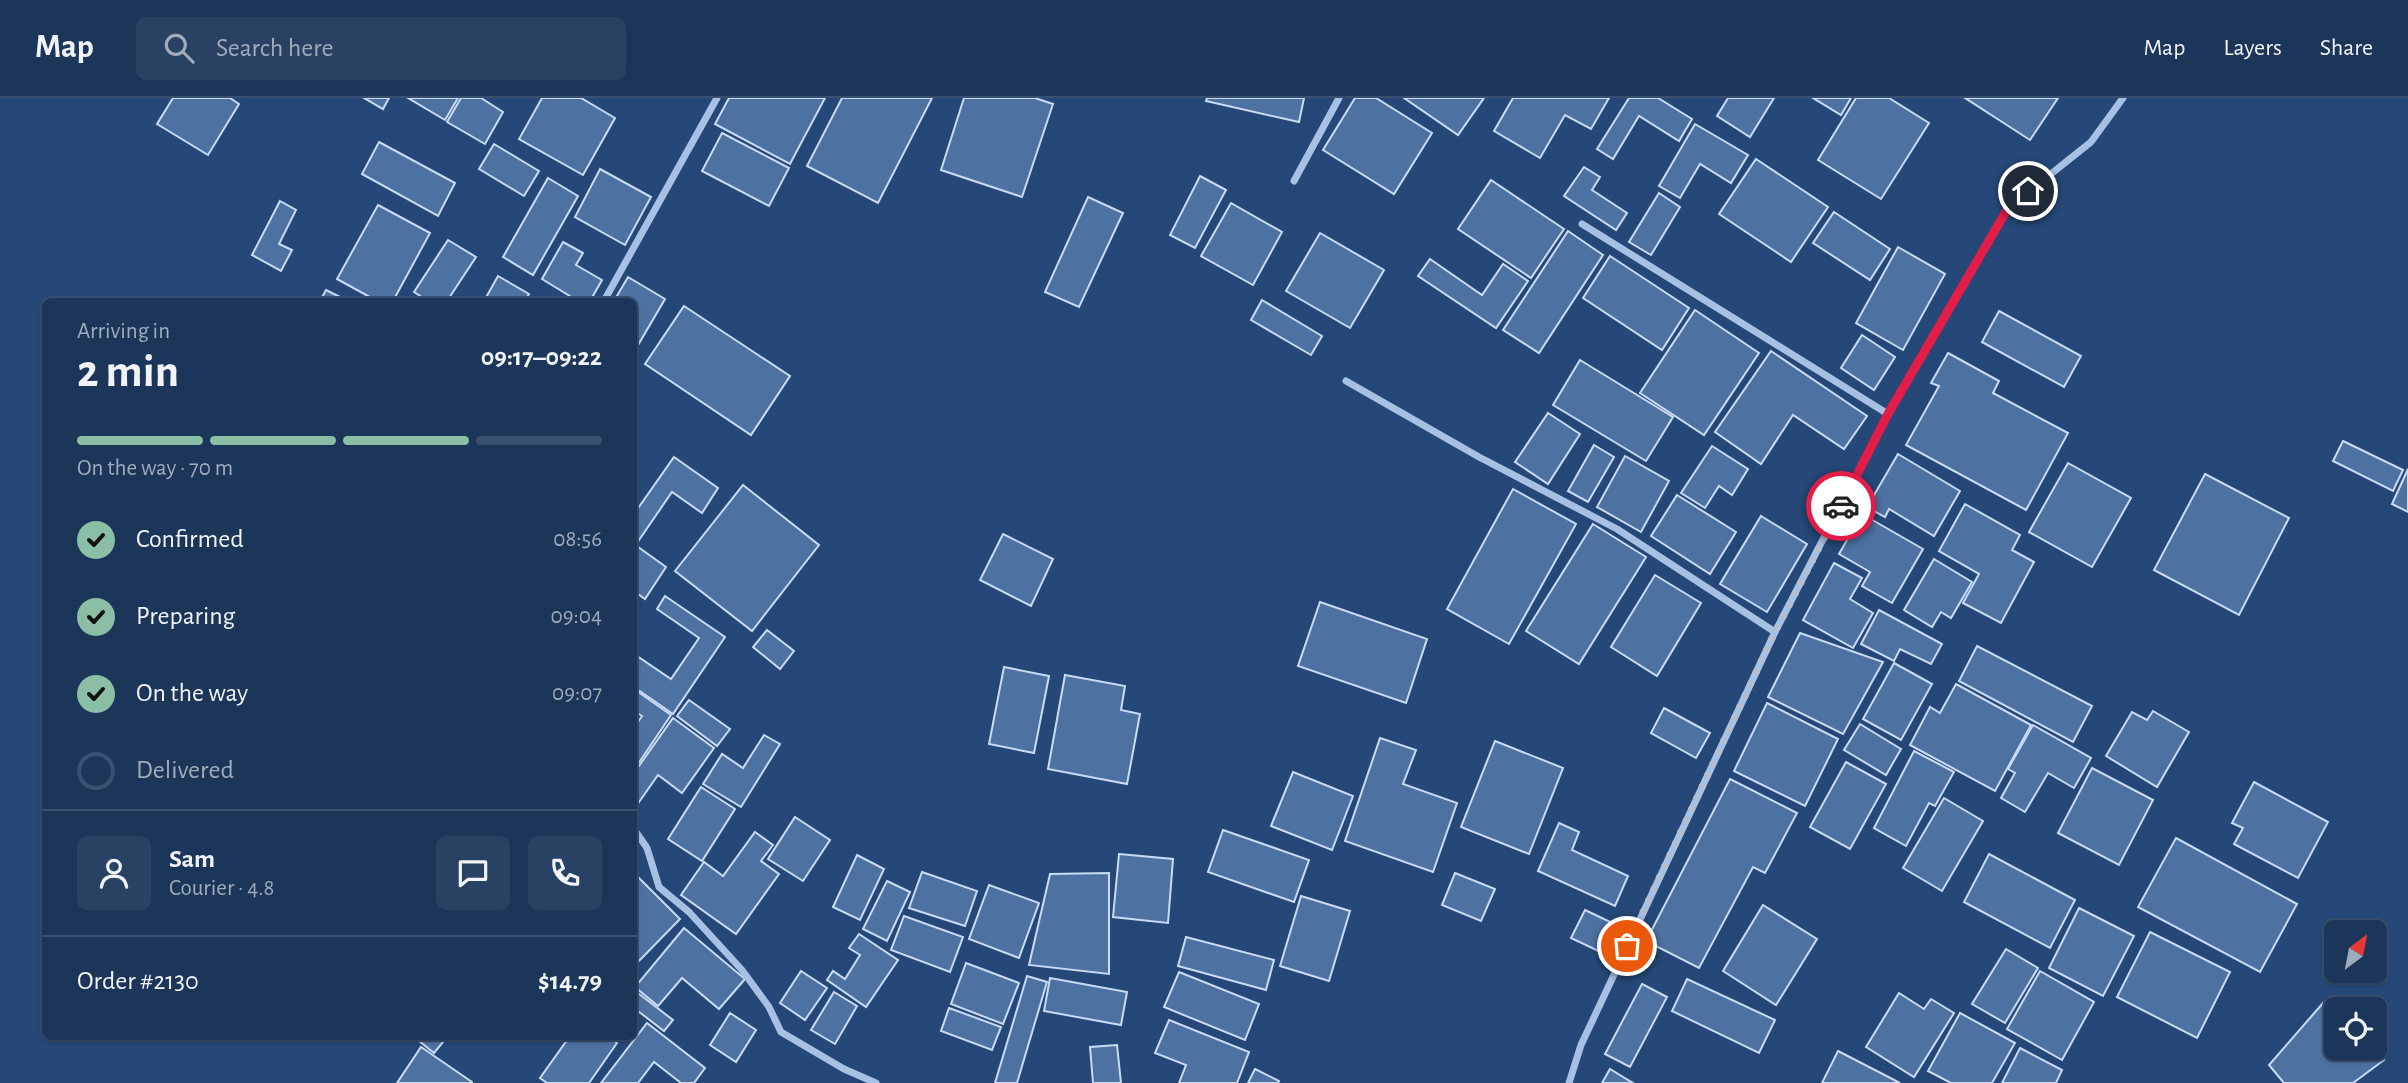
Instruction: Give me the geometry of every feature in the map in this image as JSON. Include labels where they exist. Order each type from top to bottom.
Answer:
[{"type":"street","points":[[606,298],[716,98]]},
{"type":"street","points":[[1294,181],[1339,98]]},
{"type":"street","points":[[1569,1083],[1581,1045],[1775,632],[1888,414],[2008,208],[2091,142],[2123,98]]},
{"type":"street","points":[[1582,224],[1888,414]]},
{"type":"street","points":[[1346,381],[1479,457],[1617,530],[1775,632]]},
{"type":"street","points":[[637,834],[646,848],[659,887],[689,912],[742,970],[769,1007],[781,1032],[844,1069],[876,1083]]},
{"type":"building","points":[[173,98],[230,98],[239,104],[208,155],[157,124]]},
{"type":"building","points":[[364,98],[389,98],[383,109]]},
{"type":"building","points":[[408,98],[458,98],[445,120]]},
{"type":"building","points":[[461,98],[481,98],[503,112],[485,144],[447,122]]},
{"type":"building","points":[[542,98],[581,98],[615,118],[583,175],[519,139]]},
{"type":"building","points":[[729,98],[825,98],[790,164],[715,124]]},
{"type":"building","points":[[842,98],[932,98],[878,203],[807,166]]},
{"type":"building","points":[[964,98],[1035,98],[1053,104],[1022,197],[941,170]]},
{"type":"building","points":[[1207,98],[1304,98],[1299,122],[1206,101]]},
{"type":"building","points":[[1355,98],[1376,98],[1432,133],[1394,194],[1323,150]]},
{"type":"building","points":[[1404,98],[1484,98],[1458,135]]},
{"type":"building","points":[[1513,98],[1609,98],[1591,129],[1565,115],[1540,158],[1494,131]]},
{"type":"building","points":[[1629,98],[1658,98],[1692,119],[1679,141],[1639,116],[1613,159],[1597,149]]},
{"type":"building","points":[[1728,98],[1774,98],[1750,137],[1717,116]]},
{"type":"building","points":[[1813,98],[1851,98],[1841,115]]},
{"type":"building","points":[[1856,98],[1889,98],[1929,123],[1881,199],[1818,160]]},
{"type":"building","points":[[1965,98],[2058,98],[2030,140]]},
{"type":"building","points":[[1695,124],[1748,155],[1731,183],[1700,164],[1680,198],[1659,186]]},
{"type":"building","points":[[722,133],[789,168],[769,206],[702,171]]},
{"type":"building","points":[[379,142],[455,183],[438,216],[362,174]]},
{"type":"building","points":[[494,144],[539,171],[524,196],[479,169]]},
{"type":"building","points":[[1756,159],[1828,207],[1791,262],[1719,214]]},
{"type":"building","points":[[1584,167],[1600,177],[1592,190],[1627,213],[1616,230],[1564,196]]},
{"type":"building","points":[[600,169],[651,197],[625,245],[575,217]]},
{"type":"building","points":[[1200,176],[1226,190],[1195,248],[1170,235]]},
{"type":"building","points":[[548,178],[578,196],[533,275],[503,257]]},
{"type":"building","points":[[1491,180],[1564,229],[1531,278],[1458,229]]},
{"type":"building","points":[[1659,193],[1680,207],[1651,255],[1629,242]]},
{"type":"building","points":[[1088,197],[1123,213],[1079,307],[1045,292]]},
{"type":"building","points":[[280,201],[296,210],[279,244],[292,250],[281,271],[252,255]]},
{"type":"building","points":[[1231,203],[1282,232],[1253,285],[1201,256]]},
{"type":"building","points":[[378,205],[430,233],[395,298],[372,298],[337,279]]},
{"type":"building","points":[[1834,212],[1890,249],[1870,280],[1813,243]]},
{"type":"building","points":[[1568,231],[1603,255],[1539,353],[1503,330]]},
{"type":"building","points":[[1320,233],[1384,270],[1350,328],[1286,291]]},
{"type":"building","points":[[448,240],[476,257],[449,298],[423,298],[414,292]]},
{"type":"building","points":[[563,242],[583,253],[576,265],[602,280],[592,298],[573,298],[542,279]]},
{"type":"building","points":[[1898,247],[1945,274],[1903,350],[1856,323]]},
{"type":"building","points":[[1610,256],[1689,308],[1662,350],[1583,298]]},
{"type":"building","points":[[1430,259],[1482,295],[1503,264],[1528,281],[1496,328],[1418,276]]},
{"type":"building","points":[[498,276],[529,294],[527,298],[486,298]]},
{"type":"building","points":[[628,277],[665,299],[637,347],[637,298],[616,298]]},
{"type":"building","points":[[326,290],[342,298],[322,298]]},
{"type":"building","points":[[1262,300],[1322,336],[1311,355],[1251,320]]},
{"type":"building","points":[[684,306],[790,376],[751,435],[645,364]]},
{"type":"building","points":[[1695,310],[1759,353],[1704,435],[1640,393]]},
{"type":"building","points":[[1999,311],[2081,356],[2064,387],[1982,342]]},
{"type":"building","points":[[1862,335],[1895,357],[1874,390],[1841,368]]},
{"type":"building","points":[[1771,351],[1867,416],[1844,449],[1793,415],[1761,464],[1715,432]]},
{"type":"building","points":[[1948,353],[1999,381],[1993,393],[2068,433],[2026,510],[1906,445],[1939,386],[1931,383]]},
{"type":"building","points":[[1580,360],[1673,417],[1646,461],[1553,405]]},
{"type":"building","points":[[1548,413],[1580,434],[1548,484],[1515,462]]},
{"type":"building","points":[[2343,441],[2403,470],[2393,491],[2333,461]]},
{"type":"building","points":[[1594,445],[1614,457],[1588,502],[1568,491]]},
{"type":"building","points":[[1712,446],[1748,469],[1732,495],[1719,486],[1705,508],[1681,493]]},
{"type":"building","points":[[1898,454],[1960,491],[1934,536],[1889,509],[1885,517],[1867,507]]},
{"type":"building","points":[[1625,456],[1669,481],[1641,532],[1597,507]]},
{"type":"building","points":[[674,457],[718,488],[702,513],[672,492],[639,540],[637,510]]},
{"type":"building","points":[[2068,463],[2131,498],[2092,567],[2029,532]]},
{"type":"building","points":[[2408,469],[2408,512],[2392,504]]},
{"type":"building","points":[[2205,474],[2289,518],[2239,615],[2154,570]]},
{"type":"building","points":[[743,485],[819,545],[752,631],[675,571]]},
{"type":"building","points":[[1513,489],[1576,524],[1509,644],[1447,609]]},
{"type":"building","points":[[1677,495],[1736,532],[1710,574],[1651,536]]},
{"type":"building","points":[[1965,504],[2020,535],[2012,550],[2034,562],[2001,623],[1963,603],[1979,574],[1939,551]]},
{"type":"building","points":[[1862,514],[1923,549],[1892,603],[1862,586],[1870,572],[1839,554]]},
{"type":"building","points":[[1761,516],[1807,544],[1767,612],[1720,584]]},
{"type":"building","points":[[1593,524],[1646,557],[1579,664],[1526,631]]},
{"type":"building","points":[[1003,534],[1053,559],[1031,606],[980,580]]},
{"type":"building","points":[[637,546],[666,567],[645,599],[637,593]]},
{"type":"building","points":[[1934,559],[1972,582],[1951,618],[1941,612],[1932,627],[1904,610]]},
{"type":"building","points":[[1834,563],[1862,578],[1850,599],[1873,613],[1853,648],[1803,620]]},
{"type":"building","points":[[1655,575],[1701,603],[1657,676],[1611,647]]},
{"type":"building","points":[[665,596],[725,637],[673,714],[637,689],[637,656],[671,679],[699,638],[657,609]]},
{"type":"building","points":[[1320,602],[1427,639],[1406,703],[1298,666]]},
{"type":"building","points":[[1879,610],[1942,644],[1931,664],[1900,649],[1894,661],[1861,644]]},
{"type":"building","points":[[767,630],[794,651],[780,669],[753,647]]},
{"type":"building","points":[[1800,633],[1883,662],[1843,734],[1768,697]]},
{"type":"building","points":[[1977,646],[2092,706],[2073,742],[1959,681]]},
{"type":"building","points":[[1894,663],[1932,684],[1901,740],[1863,719]]},
{"type":"building","points":[[1004,667],[1049,676],[1034,753],[989,744]]},
{"type":"building","points":[[1065,675],[1125,686],[1121,710],[1140,714],[1127,784],[1048,769]]},
{"type":"building","points":[[1956,684],[2031,725],[1995,791],[1910,745],[1930,707],[1940,713]]},
{"type":"building","points":[[637,691],[671,715],[637,766],[637,724],[642,716],[637,713]]},
{"type":"building","points":[[689,700],[730,729],[717,746],[677,716]]},
{"type":"building","points":[[1767,703],[1838,739],[1805,806],[1734,771]]},
{"type":"building","points":[[1664,708],[1710,733],[1696,758],[1651,733]]},
{"type":"building","points":[[2153,711],[2189,732],[2157,787],[2106,756],[2132,712],[2147,720]]},
{"type":"building","points":[[673,718],[714,748],[682,793],[658,775],[637,805],[637,769]]},
{"type":"building","points":[[1860,724],[1901,749],[1886,775],[1844,750]]},
{"type":"building","points":[[2033,725],[2091,758],[2074,788],[2048,773],[2025,812],[2001,798],[2015,773],[2008,769]]},
{"type":"building","points":[[764,735],[780,744],[741,807],[703,784],[722,754],[743,768]]},
{"type":"building","points":[[1380,738],[1416,750],[1403,784],[1457,803],[1433,872],[1345,841]]},
{"type":"building","points":[[1495,741],[1563,768],[1529,854],[1461,827]]},
{"type":"building","points":[[1914,751],[1954,772],[1935,806],[1929,803],[1906,846],[1874,828]]},
{"type":"building","points":[[1846,762],[1886,784],[1850,849],[1810,827]]},
{"type":"building","points":[[2092,768],[2153,800],[2119,865],[2058,833]]},
{"type":"building","points":[[1293,772],[1353,796],[1332,850],[1271,826]]},
{"type":"building","points":[[1730,779],[1797,813],[1765,873],[1753,867],[1699,968],[1646,941]]},
{"type":"building","points":[[2254,782],[2328,822],[2298,878],[2234,844],[2243,828],[2232,823]]},
{"type":"building","points":[[701,787],[735,809],[702,861],[668,839]]},
{"type":"building","points":[[1944,798],[1983,821],[1942,891],[1903,868]]},
{"type":"building","points":[[795,817],[830,840],[803,881],[768,859]]},
{"type":"building","points":[[1559,823],[1579,832],[1572,850],[1628,876],[1615,906],[1538,871]]},
{"type":"building","points":[[1223,830],[1309,860],[1294,902],[1208,872]]},
{"type":"building","points":[[755,832],[773,845],[761,861],[779,874],[736,934],[681,895],[704,862],[723,876]]},
{"type":"building","points":[[2176,838],[2297,904],[2260,972],[2138,907]]},
{"type":"building","points":[[1119,854],[1173,859],[1168,923],[1113,917]]},
{"type":"building","points":[[1989,854],[2075,900],[2050,948],[1964,902]]},
{"type":"building","points":[[857,855],[884,869],[860,920],[833,907]]},
{"type":"building","points":[[922,872],[977,891],[965,926],[909,908]]},
{"type":"building","points":[[1109,873],[1109,974],[1029,965],[1050,874]]},
{"type":"building","points":[[1455,873],[1495,889],[1481,921],[1442,905]]},
{"type":"building","points":[[637,876],[680,919],[637,963]]},
{"type":"building","points":[[887,881],[910,892],[887,941],[863,929]]},
{"type":"building","points":[[989,885],[1039,903],[1019,958],[969,939]]},
{"type":"building","points":[[1301,896],[1350,911],[1329,981],[1280,966]]},
{"type":"building","points":[[1763,905],[1817,939],[1776,1005],[1723,971]]},
{"type":"building","points":[[2079,908],[2134,936],[2103,996],[2049,968]]},
{"type":"building","points":[[1585,910],[1625,929],[1611,957],[1571,938]]},
{"type":"building","points":[[904,916],[963,937],[950,972],[891,950]]},
{"type":"building","points":[[684,928],[745,979],[719,1009],[682,978],[658,1006],[637,989],[637,985]]},
{"type":"building","points":[[2150,932],[2230,972],[2197,1038],[2117,997]]},
{"type":"building","points":[[859,934],[898,960],[866,1007],[827,980],[833,971],[845,979],[860,955],[849,948]]},
{"type":"building","points":[[1186,937],[1274,960],[1266,990],[1178,966]]},
{"type":"building","points":[[2006,949],[2038,968],[2005,1023],[1972,1004]]},
{"type":"building","points":[[966,963],[1019,983],[1003,1024],[951,1004]]},
{"type":"building","points":[[801,971],[827,988],[805,1020],[780,1003]]},
{"type":"building","points":[[2040,971],[2094,1002],[2062,1060],[2007,1029]]},
{"type":"building","points":[[1179,972],[1259,1004],[1245,1040],[1164,1007]]},
{"type":"building","points":[[1027,976],[1047,982],[1017,1083],[995,1083]]},
{"type":"building","points":[[1050,978],[1127,992],[1121,1025],[1044,1011]]},
{"type":"building","points":[[1687,979],[1775,1020],[1759,1053],[1672,1011]]},
{"type":"building","points":[[1642,984],[1667,997],[1630,1067],[1605,1054]]},
{"type":"building","points":[[637,992],[673,1020],[664,1031],[637,1010]]},
{"type":"building","points":[[834,992],[857,1006],[835,1044],[811,1030]]},
{"type":"building","points":[[1899,993],[1924,1009],[1931,999],[1954,1013],[1914,1077],[1866,1047]]},
{"type":"building","points":[[2323,1003],[2324,1060],[2384,1060],[2353,1083],[2284,1083],[2269,1065]]},
{"type":"building","points":[[949,1008],[1001,1027],[992,1050],[941,1031]]},
{"type":"building","points":[[730,1013],[756,1030],[736,1062],[710,1045]]},
{"type":"building","points":[[1960,1013],[2015,1043],[1992,1083],[1951,1083],[1928,1071]]},
{"type":"building","points":[[1169,1020],[1249,1052],[1237,1083],[1179,1083],[1186,1065],[1155,1053]]},
{"type":"building","points":[[647,1023],[705,1068],[694,1083],[681,1083],[654,1062],[638,1083],[601,1083],[634,1040],[637,1040]]},
{"type":"building","points":[[418,1040],[445,1040],[434,1053]]},
{"type":"building","points":[[567,1040],[613,1040],[617,1043],[589,1083],[547,1083],[540,1078]]},
{"type":"building","points":[[1117,1045],[1121,1083],[1093,1083],[1090,1047]]},
{"type":"building","points":[[421,1047],[472,1082],[472,1083],[397,1083]]},
{"type":"building","points":[[2020,1048],[2062,1070],[2056,1083],[2002,1083]]},
{"type":"building","points":[[1838,1051],[1900,1083],[1822,1083]]},
{"type":"building","points":[[1255,1069],[1279,1081],[1278,1083],[1248,1083]]},
{"type":"building","points":[[1610,1069],[1633,1083],[1602,1083]]},
{"type":"way so far","points":[[1627,946],[1775,632],[1841,506]]},
{"type":"route","points":[[1841,506],[1888,414],[2008,208],[2028,191]]}]
